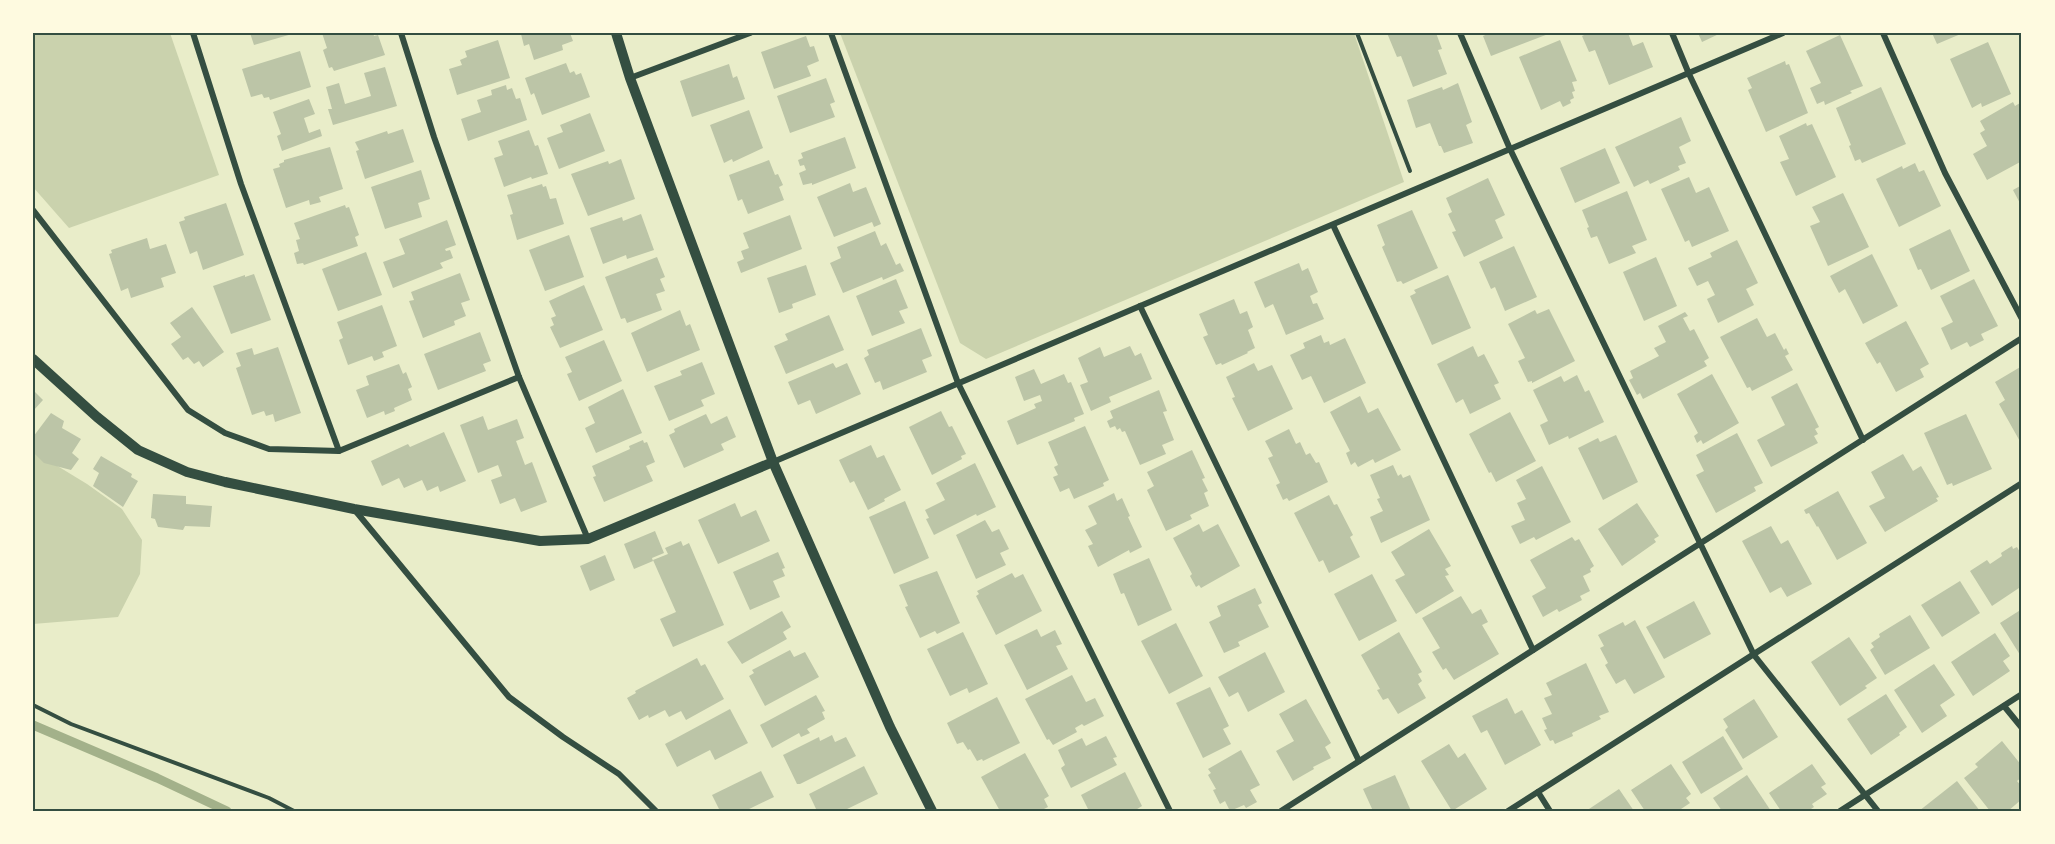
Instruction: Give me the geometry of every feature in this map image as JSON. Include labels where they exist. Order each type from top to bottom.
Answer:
[{"type":"street","points":[[193,33],[241,184],[339,451]]},
{"type":"street","points":[[401,33],[434,137],[519,377],[588,538]]},
{"type":"street","points":[[616,33],[630,78],[773,462],[890,727],[932,811]]},
{"type":"street","points":[[630,78],[750,33]]},
{"type":"street","points":[[831,33],[958,383],[1170,811]]},
{"type":"street","points":[[1460,33],[1510,149],[1754,655],[1878,811]]},
{"type":"street","points":[[1672,33],[1689,74],[1863,440]]},
{"type":"street","points":[[33,359],[97,417],[138,450],[188,472],[354,509],[540,541],[588,538],[773,462],[1783,33]]},
{"type":"street","points":[[1883,33],[1945,173],[2022,319]]},
{"type":"street","points":[[33,210],[188,410],[225,433],[269,449],[339,451],[519,377]]},
{"type":"street","points":[[1333,225],[1533,650]]},
{"type":"street","points":[[1140,306],[1359,761]]},
{"type":"street","points":[[1281,811],[2022,338]]},
{"type":"street","points":[[1508,811],[2022,483]]},
{"type":"street","points":[[354,509],[509,697],[563,737],[619,774],[656,811]]},
{"type":"street","points":[[1840,811],[2022,694]]},
{"type":"street","points":[[2004,706],[2022,728]]},
{"type":"street","points":[[1538,792],[1550,811]]},
{"type":"path","points":[[1358,33],[1416,189]]},
{"type":"path","points":[[33,705],[71,724],[269,798],[294,811]]},
{"type":"green space","points":[[33,33],[170,33],[219,175],[69,228],[33,187]]},
{"type":"green space","points":[[840,33],[1354,33],[1404,182],[986,359],[960,343]]},
{"type":"green space","points":[[33,449],[122,509],[142,540],[140,574],[118,617],[33,624]]},
{"type":"building","points":[[250,33],[292,33],[292,34],[254,45]]},
{"type":"building","points":[[322,33],[373,33],[374,36],[378,35],[385,55],[334,71],[332,67],[329,68],[323,50],[327,48]]},
{"type":"building","points":[[570,33],[573,41],[562,45],[563,50],[534,60],[529,44],[524,46],[521,34]]},
{"type":"building","points":[[1387,33],[1436,33],[1442,49],[1438,50],[1447,74],[1413,87],[1401,56],[1397,57]]},
{"type":"building","points":[[1490,33],[1551,33],[1491,56],[1483,36]]},
{"type":"building","points":[[1588,33],[1628,33],[1633,46],[1643,42],[1653,67],[1609,85],[1595,50],[1589,52],[1582,36]]},
{"type":"building","points":[[1698,33],[1721,33],[1702,42]]},
{"type":"building","points":[[1932,33],[1963,33],[1937,44]]},
{"type":"building","points":[[1840,35],[1863,86],[1825,105],[1824,101],[1817,104],[1810,88],[1821,83],[1806,51]]},
{"type":"building","points":[[806,36],[810,47],[814,46],[819,61],[807,66],[811,76],[774,89],[761,52]]},
{"type":"building","points":[[498,40],[510,78],[457,95],[449,69],[462,65],[460,60],[467,57],[465,51]]},
{"type":"building","points":[[1560,40],[1577,81],[1572,82],[1575,91],[1572,92],[1574,98],[1570,100],[1571,103],[1563,107],[1560,101],[1541,110],[1519,57]]},
{"type":"building","points":[[1988,42],[2011,94],[1982,107],[1981,103],[1972,108],[1950,59]]},
{"type":"building","points":[[300,51],[311,87],[270,100],[269,97],[264,98],[262,94],[251,97],[242,69]]},
{"type":"building","points":[[1785,61],[1786,65],[1789,64],[1808,113],[1766,132],[1748,90],[1752,88],[1747,78]]},
{"type":"building","points":[[566,63],[570,73],[574,71],[576,75],[581,73],[590,97],[542,115],[534,93],[531,95],[525,78]]},
{"type":"building","points":[[729,64],[733,78],[737,76],[745,99],[692,117],[680,81]]},
{"type":"building","points":[[385,67],[397,106],[333,125],[328,109],[332,109],[326,87],[339,83],[345,104],[371,96],[364,73]]},
{"type":"building","points":[[826,78],[835,102],[830,104],[835,117],[790,133],[777,96]]},
{"type":"building","points":[[1458,83],[1472,122],[1466,125],[1473,143],[1444,153],[1430,123],[1416,128],[1407,100],[1442,87],[1443,90]]},
{"type":"building","points":[[506,85],[507,90],[512,88],[516,99],[520,98],[527,120],[468,141],[461,119],[481,112],[477,100],[492,95],[491,90]]},
{"type":"building","points":[[1881,87],[1906,144],[1862,163],[1860,159],[1855,161],[1836,108]]},
{"type":"building","points":[[309,99],[315,114],[304,118],[309,133],[320,129],[322,136],[282,151],[277,136],[281,134],[273,112]]},
{"type":"building","points":[[2013,102],[2015,106],[2020,103],[2022,106],[2022,161],[1987,180],[1973,154],[1987,146],[1980,133],[1985,130],[1980,121]]},
{"type":"building","points":[[749,110],[763,148],[733,162],[732,159],[724,163],[710,125]]},
{"type":"building","points":[[590,113],[605,151],[559,169],[547,138],[563,132],[560,125]]},
{"type":"building","points":[[1681,117],[1691,141],[1679,147],[1686,163],[1678,166],[1680,170],[1650,184],[1648,180],[1634,187],[1615,147]]},
{"type":"building","points":[[1806,123],[1807,126],[1812,124],[1836,177],[1796,196],[1780,162],[1789,159],[1779,136]]},
{"type":"building","points":[[403,129],[414,162],[365,179],[355,142],[387,131],[388,134]]},
{"type":"building","points":[[529,130],[535,146],[538,145],[548,174],[532,179],[531,177],[504,187],[494,158],[503,155],[498,141]]},
{"type":"building","points":[[845,137],[856,168],[812,185],[812,183],[803,185],[799,173],[806,170],[804,165],[800,166],[798,160],[803,158],[801,153]]},
{"type":"building","points":[[330,147],[343,189],[319,197],[321,202],[310,205],[309,200],[286,208],[273,169],[280,167],[279,164],[284,160]]},
{"type":"building","points":[[1605,148],[1620,183],[1575,203],[1560,168]]},
{"type":"building","points":[[621,159],[635,199],[588,216],[571,174],[608,161],[609,164]]},
{"type":"building","points":[[769,160],[775,175],[778,174],[783,185],[779,187],[784,200],[748,214],[742,199],[738,201],[729,175]]},
{"type":"building","points":[[1915,163],[1919,172],[1924,170],[1941,206],[1899,227],[1876,179],[1902,166],[1903,169]]},
{"type":"building","points":[[421,170],[430,199],[418,203],[422,217],[385,229],[371,187]]},
{"type":"building","points":[[1689,177],[1696,193],[1709,187],[1729,231],[1692,247],[1689,240],[1685,242],[1661,189]]},
{"type":"building","points":[[1488,178],[1505,215],[1495,220],[1503,238],[1464,257],[1452,232],[1456,231],[1448,214],[1452,212],[1446,198]]},
{"type":"building","points":[[850,183],[853,192],[866,187],[881,224],[874,227],[872,222],[834,237],[817,197]]},
{"type":"building","points":[[542,184],[543,187],[546,186],[550,199],[556,198],[564,224],[517,240],[507,195]]},
{"type":"building","points":[[2022,185],[2022,207],[2013,190]]},
{"type":"building","points":[[1627,191],[1647,240],[1632,246],[1636,253],[1609,264],[1597,236],[1591,238],[1582,210]]},
{"type":"building","points":[[1843,193],[1869,247],[1828,266],[1810,226],[1820,222],[1812,207]]},
{"type":"building","points":[[226,203],[244,255],[203,270],[197,251],[190,254],[179,222],[185,220],[184,217]]},
{"type":"building","points":[[345,205],[346,208],[349,207],[359,235],[355,237],[358,246],[304,265],[303,263],[297,264],[294,253],[299,251],[296,240],[300,239],[294,223]]},
{"type":"building","points":[[1412,210],[1438,268],[1403,284],[1401,281],[1397,282],[1382,247],[1385,245],[1377,225]]},
{"type":"building","points":[[641,214],[654,250],[627,259],[626,255],[603,264],[590,228],[622,217],[623,221]]},
{"type":"building","points":[[790,215],[802,249],[741,273],[737,262],[744,259],[741,251],[749,248],[743,233]]},
{"type":"building","points":[[447,220],[456,245],[445,249],[450,250],[453,258],[440,263],[443,268],[393,288],[383,262],[405,254],[399,239]]},
{"type":"building","points":[[1950,229],[1970,271],[1931,290],[1921,269],[1918,270],[1909,249]]},
{"type":"building","points":[[875,231],[881,246],[886,243],[896,265],[900,263],[904,271],[883,280],[882,277],[843,293],[830,263],[841,258],[837,247]]},
{"type":"building","points":[[569,235],[584,277],[545,291],[529,250]]},
{"type":"building","points":[[147,238],[150,249],[166,244],[176,273],[161,278],[164,287],[131,298],[128,288],[121,291],[109,254],[112,253],[111,250]]},
{"type":"building","points":[[1737,240],[1758,283],[1746,289],[1754,305],[1718,323],[1707,299],[1715,295],[1708,281],[1697,286],[1688,268],[1712,257],[1710,253]]},
{"type":"building","points":[[1514,246],[1537,297],[1505,311],[1495,287],[1491,289],[1479,262]]},
{"type":"building","points":[[366,252],[382,295],[338,311],[322,269]]},
{"type":"building","points":[[1872,254],[1898,306],[1863,324],[1845,289],[1839,293],[1830,276]]},
{"type":"building","points":[[657,257],[665,277],[660,279],[665,291],[656,294],[662,310],[627,323],[625,318],[621,319],[605,277]]},
{"type":"building","points":[[1656,257],[1677,306],[1644,321],[1623,272]]},
{"type":"building","points":[[1299,263],[1302,271],[1308,268],[1318,292],[1310,296],[1313,304],[1317,303],[1324,319],[1286,335],[1273,304],[1265,308],[1254,282]]},
{"type":"building","points":[[806,265],[816,295],[792,304],[793,308],[779,313],[767,278]]},
{"type":"building","points":[[460,273],[470,300],[461,303],[466,316],[454,321],[455,325],[423,338],[409,301],[414,300],[411,292]]},
{"type":"building","points":[[254,274],[271,320],[231,334],[213,286]]},
{"type":"building","points":[[1448,275],[1471,328],[1432,345],[1410,296],[1416,293],[1414,290]]},
{"type":"building","points":[[896,279],[908,308],[899,311],[905,323],[872,336],[856,296]]},
{"type":"building","points":[[1974,279],[1998,326],[1981,334],[1984,340],[1970,347],[1967,342],[1951,350],[1941,328],[1953,322],[1940,296]]},
{"type":"building","points":[[584,285],[603,330],[560,348],[550,327],[554,325],[551,318],[556,316],[549,301]]},
{"type":"building","points":[[1234,299],[1240,314],[1247,311],[1253,327],[1248,330],[1255,348],[1222,365],[1221,363],[1216,365],[1203,337],[1208,335],[1199,314]]},
{"type":"building","points":[[382,305],[397,346],[382,352],[384,357],[374,361],[372,356],[348,365],[339,340],[343,338],[337,322]]},
{"type":"building","points":[[192,307],[224,352],[203,367],[199,361],[194,364],[188,357],[183,360],[171,344],[181,337],[170,323]]},
{"type":"building","points":[[1549,309],[1575,361],[1532,383],[1532,381],[1528,382],[1518,361],[1525,358],[1508,324],[1535,310],[1537,314]]},
{"type":"building","points":[[680,310],[686,326],[690,324],[700,350],[647,372],[631,333]]},
{"type":"building","points":[[1685,312],[1688,316],[1683,318],[1690,331],[1694,329],[1709,358],[1704,361],[1707,366],[1643,399],[1640,393],[1637,395],[1629,380],[1633,378],[1630,371],[1659,356],[1654,348],[1666,342],[1658,326]]},
{"type":"building","points":[[829,315],[844,350],[786,374],[774,346],[788,340],[785,334]]},
{"type":"building","points":[[1757,318],[1767,337],[1775,333],[1784,350],[1786,348],[1789,354],[1785,356],[1793,370],[1752,391],[1750,387],[1747,388],[1720,337]]},
{"type":"building","points":[[1906,321],[1929,364],[1920,369],[1924,377],[1896,392],[1880,362],[1877,364],[1865,343]]},
{"type":"building","points":[[921,328],[932,356],[922,360],[927,372],[883,390],[880,381],[875,383],[864,358],[869,355],[867,350]]},
{"type":"building","points":[[480,332],[491,361],[483,364],[486,371],[438,390],[424,354]]},
{"type":"building","points":[[1321,335],[1324,343],[1329,341],[1330,345],[1345,338],[1366,383],[1324,403],[1311,376],[1302,380],[1290,355],[1305,348],[1303,343]]},
{"type":"building","points":[[604,340],[622,381],[579,401],[567,374],[572,372],[565,357]]},
{"type":"building","points":[[1130,346],[1135,356],[1141,353],[1152,379],[1109,397],[1111,402],[1091,411],[1080,385],[1088,382],[1078,358],[1100,347],[1104,357]]},
{"type":"building","points":[[1473,346],[1478,357],[1484,354],[1499,383],[1494,385],[1501,399],[1470,414],[1463,399],[1456,403],[1437,364]]},
{"type":"building","points":[[278,347],[301,413],[275,422],[273,414],[266,416],[264,411],[252,415],[236,368],[241,366],[236,353],[252,348],[254,355]]},
{"type":"building","points":[[702,362],[715,394],[701,400],[704,406],[669,421],[654,386],[682,375],[680,371]]},
{"type":"building","points":[[833,363],[836,368],[847,363],[861,394],[816,414],[810,400],[798,405],[788,382]]},
{"type":"building","points":[[1254,363],[1258,371],[1272,365],[1293,409],[1248,431],[1232,398],[1235,397],[1226,377]]},
{"type":"building","points":[[399,364],[403,374],[406,372],[412,387],[408,389],[412,400],[385,415],[384,411],[367,418],[356,390],[369,385],[366,376]]},
{"type":"building","points":[[2022,366],[2022,445],[1999,404],[2005,400],[1995,382]]},
{"type":"building","points":[[1034,369],[1041,384],[1064,374],[1068,383],[1071,382],[1084,414],[1074,418],[1075,421],[1017,445],[1007,421],[1036,408],[1034,404],[1042,401],[1040,395],[1024,401],[1015,377]]},
{"type":"building","points":[[1712,374],[1739,423],[1703,444],[1701,440],[1697,443],[1694,436],[1698,433],[1677,394]]},
{"type":"building","points":[[1577,375],[1585,392],[1589,390],[1604,422],[1569,439],[1568,436],[1549,445],[1540,425],[1548,421],[1533,390],[1561,376],[1564,382]]},
{"type":"building","points":[[1797,383],[1819,427],[1815,429],[1818,434],[1814,436],[1818,443],[1771,467],[1757,440],[1785,425],[1771,397]]},
{"type":"building","points":[[623,389],[642,433],[596,453],[585,428],[595,423],[588,407]]},
{"type":"building","points":[[33,390],[43,400],[33,411]]},
{"type":"building","points":[[1159,390],[1167,411],[1163,412],[1174,440],[1162,445],[1166,454],[1140,465],[1125,431],[1122,432],[1120,428],[1117,430],[1115,426],[1110,428],[1107,421],[1113,418],[1110,411]]},
{"type":"building","points":[[1360,396],[1368,413],[1378,408],[1401,450],[1375,463],[1373,459],[1358,467],[1355,462],[1351,465],[1346,453],[1350,451],[1330,412]]},
{"type":"building","points":[[941,411],[949,427],[952,426],[966,454],[961,456],[962,459],[932,475],[909,427]]},
{"type":"building","points":[[1510,412],[1536,461],[1496,482],[1469,434]]},
{"type":"building","points":[[51,413],[64,421],[62,428],[81,439],[72,453],[79,459],[71,470],[44,463],[33,452],[33,437]]},
{"type":"building","points":[[706,414],[711,424],[727,416],[736,437],[721,444],[724,450],[684,468],[669,435],[675,432],[674,429]]},
{"type":"building","points":[[1966,414],[1992,469],[1953,486],[1952,483],[1947,485],[1924,433]]},
{"type":"building","points":[[483,416],[488,430],[517,419],[524,438],[516,441],[525,465],[532,462],[547,502],[521,512],[515,498],[500,504],[491,480],[502,476],[498,465],[478,473],[460,425]]},
{"type":"building","points":[[1085,426],[1109,480],[1103,483],[1104,486],[1074,499],[1069,488],[1060,492],[1053,477],[1058,475],[1054,467],[1058,465],[1048,442]]},
{"type":"building","points":[[1289,429],[1296,444],[1300,442],[1306,455],[1310,453],[1316,463],[1319,462],[1328,482],[1289,501],[1287,498],[1283,500],[1276,485],[1280,483],[1268,458],[1273,456],[1265,441]]},
{"type":"building","points":[[444,432],[466,481],[440,492],[438,486],[427,491],[422,480],[404,488],[399,478],[382,486],[371,461],[408,444],[410,447]]},
{"type":"building","points":[[1737,433],[1763,483],[1754,487],[1756,491],[1716,513],[1696,475],[1704,471],[1696,455]]},
{"type":"building","points":[[1616,435],[1638,482],[1603,500],[1578,448],[1598,438],[1600,442]]},
{"type":"building","points":[[643,440],[644,443],[647,442],[655,462],[646,466],[653,481],[604,502],[593,477],[596,476],[592,466],[630,449],[629,446]]},
{"type":"building","points":[[871,445],[877,458],[884,455],[901,490],[868,510],[854,481],[850,483],[839,460]]},
{"type":"building","points":[[1192,450],[1205,478],[1202,479],[1208,491],[1204,493],[1209,506],[1190,515],[1192,519],[1166,531],[1147,490],[1154,486],[1147,472]]},
{"type":"building","points":[[1903,454],[1913,471],[1921,466],[1939,497],[1936,498],[1938,501],[1885,532],[1869,506],[1885,498],[1871,472]]},
{"type":"building","points":[[101,456],[132,474],[131,477],[138,481],[123,507],[93,486],[99,473],[93,469]]},
{"type":"building","points":[[975,463],[996,507],[977,516],[976,514],[934,535],[926,519],[929,518],[925,510],[945,500],[936,483]]},
{"type":"building","points":[[1393,465],[1398,476],[1401,474],[1403,478],[1410,475],[1430,520],[1381,543],[1370,517],[1383,511],[1370,475]]},
{"type":"building","points":[[1542,466],[1571,522],[1536,540],[1534,537],[1520,544],[1511,526],[1525,520],[1517,503],[1526,499],[1516,480]]},
{"type":"building","points":[[1838,491],[1867,543],[1837,560],[1818,526],[1804,510]]},
{"type":"building","points":[[1114,493],[1117,501],[1122,498],[1142,547],[1130,553],[1129,550],[1098,567],[1088,546],[1093,544],[1085,530],[1097,524],[1088,506]]},
{"type":"building","points":[[153,494],[186,496],[186,504],[212,506],[210,527],[185,526],[183,530],[158,527],[155,519],[151,518]]},
{"type":"building","points":[[1329,495],[1334,505],[1337,504],[1353,535],[1350,537],[1360,557],[1329,573],[1323,560],[1319,562],[1294,513]]},
{"type":"building","points":[[905,501],[929,558],[894,574],[869,517]]},
{"type":"building","points":[[735,503],[741,517],[756,510],[770,541],[718,564],[698,520]]},
{"type":"building","points":[[1637,503],[1659,536],[1654,539],[1656,542],[1622,566],[1598,529]]},
{"type":"building","points":[[985,520],[992,532],[999,529],[1009,549],[1000,553],[1006,565],[976,579],[956,535]]},
{"type":"building","points":[[1199,524],[1203,532],[1218,524],[1240,566],[1201,588],[1199,585],[1196,587],[1190,576],[1192,574],[1173,538]]},
{"type":"building","points":[[1771,526],[1781,544],[1788,540],[1812,584],[1787,597],[1781,587],[1770,593],[1742,541]]},
{"type":"building","points":[[1429,529],[1451,566],[1445,569],[1449,575],[1445,576],[1454,591],[1416,614],[1395,580],[1405,575],[1391,552]]},
{"type":"building","points":[[655,531],[664,553],[652,558],[653,561],[634,569],[624,544]]},
{"type":"building","points":[[1572,537],[1575,541],[1579,539],[1594,566],[1590,569],[1591,572],[1583,576],[1590,591],[1580,596],[1582,600],[1559,612],[1557,609],[1543,617],[1532,596],[1546,588],[1530,560]]},
{"type":"building","points":[[681,541],[683,546],[689,543],[724,625],[673,647],[660,619],[676,612],[653,560],[668,554],[665,548]]},
{"type":"building","points":[[2012,546],[2013,549],[2017,547],[2022,556],[2022,586],[1992,606],[1970,571],[1987,560],[1990,564]]},
{"type":"building","points":[[778,552],[785,568],[782,569],[785,576],[773,581],[780,597],[750,610],[733,572]]},
{"type":"building","points":[[605,555],[615,580],[590,591],[580,566]]},
{"type":"building","points":[[1149,558],[1172,610],[1138,626],[1113,574]]},
{"type":"building","points":[[937,571],[960,623],[937,634],[935,631],[920,638],[905,607],[908,606],[899,585]]},
{"type":"building","points":[[1012,573],[1015,578],[1023,574],[1042,611],[996,635],[976,596],[979,594],[977,591]]},
{"type":"building","points":[[1372,574],[1397,621],[1359,641],[1334,594]]},
{"type":"building","points":[[1960,581],[1980,613],[1942,637],[1921,605]]},
{"type":"building","points":[[1255,588],[1262,603],[1258,605],[1269,627],[1238,642],[1240,646],[1224,653],[1209,622],[1221,616],[1217,606]]},
{"type":"building","points":[[1461,596],[1472,614],[1481,609],[1488,622],[1482,625],[1499,654],[1454,680],[1446,668],[1443,670],[1432,652],[1440,648],[1422,618]]},
{"type":"building","points":[[1694,601],[1711,634],[1664,659],[1646,627]]},
{"type":"building","points":[[2022,609],[2022,658],[2000,623]]},
{"type":"building","points":[[782,611],[791,627],[783,632],[787,639],[742,664],[727,642]]},
{"type":"building","points":[[1910,615],[1930,648],[1885,675],[1870,650],[1874,647],[1871,643],[1880,637],[1879,634]]},
{"type":"building","points":[[1635,620],[1665,677],[1634,694],[1625,679],[1616,684],[1605,665],[1608,663],[1600,648],[1604,646],[1598,635],[1623,622],[1625,626]]},
{"type":"building","points":[[1176,623],[1203,676],[1169,694],[1141,641]]},
{"type":"building","points":[[1037,629],[1041,637],[1055,630],[1062,644],[1056,646],[1068,669],[1027,690],[1004,645]]},
{"type":"building","points":[[963,632],[988,684],[969,693],[967,688],[950,696],[927,649]]},
{"type":"building","points":[[1399,632],[1422,672],[1418,674],[1422,681],[1418,684],[1426,698],[1398,714],[1388,698],[1383,700],[1377,690],[1380,689],[1361,655]]},
{"type":"building","points":[[1995,633],[2010,656],[2003,661],[2010,671],[1973,696],[1951,662]]},
{"type":"building","points":[[1849,637],[1877,678],[1865,686],[1867,688],[1840,706],[1811,662]]},
{"type":"building","points":[[790,650],[794,657],[805,652],[819,677],[765,706],[749,676],[754,673],[752,670]]},
{"type":"building","points":[[1265,652],[1285,692],[1248,712],[1238,692],[1229,697],[1218,677]]},
{"type":"building","points":[[697,658],[701,666],[705,664],[724,699],[686,720],[681,711],[669,717],[665,710],[639,720],[627,698],[636,693],[635,691]]},
{"type":"building","points":[[1586,663],[1609,712],[1599,716],[1601,719],[1572,733],[1573,736],[1555,744],[1553,740],[1550,741],[1544,730],[1547,729],[1542,718],[1552,714],[1544,698],[1552,695],[1546,683]]},
{"type":"building","points":[[1934,664],[1955,695],[1940,705],[1947,716],[1922,733],[1894,690]]},
{"type":"building","points":[[1072,675],[1086,702],[1095,698],[1104,716],[1084,726],[1082,724],[1075,728],[1077,732],[1053,745],[1049,739],[1047,740],[1025,699]]},
{"type":"building","points":[[1210,687],[1229,726],[1223,729],[1231,744],[1203,758],[1176,703]]},
{"type":"building","points":[[1886,694],[1907,727],[1899,733],[1900,735],[1871,755],[1847,719]]},
{"type":"building","points":[[816,695],[825,711],[822,712],[825,719],[807,729],[810,733],[801,737],[799,733],[772,748],[760,725]]},
{"type":"building","points":[[997,697],[1020,743],[983,761],[982,759],[977,761],[963,742],[957,744],[947,723]]},
{"type":"building","points":[[1507,698],[1515,714],[1522,710],[1541,745],[1505,765],[1487,730],[1481,733],[1472,716]]},
{"type":"building","points":[[1306,699],[1331,743],[1325,747],[1331,758],[1293,781],[1276,751],[1294,741],[1279,714]]},
{"type":"building","points":[[1754,699],[1778,737],[1743,759],[1725,730],[1728,727],[1723,719]]},
{"type":"building","points":[[730,709],[748,743],[715,760],[710,750],[677,767],[665,744]]},
{"type":"building","points":[[832,735],[835,742],[846,737],[856,756],[797,784],[783,755],[819,737],[820,741]]},
{"type":"building","points":[[1106,736],[1117,757],[1113,758],[1117,765],[1071,788],[1061,768],[1065,765],[1058,750],[1082,738],[1086,746]]},
{"type":"building","points":[[1723,736],[1743,769],[1701,794],[1682,762]]},
{"type":"building","points":[[2002,741],[2022,766],[2022,777],[2017,781],[2022,787],[2022,799],[2008,811],[1990,811],[1964,778],[1978,767],[1975,764]]},
{"type":"building","points":[[1449,744],[1458,758],[1465,753],[1487,789],[1452,811],[1421,761]]},
{"type":"building","points":[[1241,750],[1260,785],[1250,790],[1257,802],[1246,808],[1244,805],[1230,811],[1225,801],[1220,804],[1213,790],[1216,789],[1208,775],[1211,773],[1208,769]]},
{"type":"building","points":[[1025,753],[1049,796],[1044,799],[1048,807],[1040,811],[1000,811],[981,777]]},
{"type":"building","points":[[1671,764],[1691,794],[1686,798],[1690,803],[1678,811],[1645,811],[1631,790]]},
{"type":"building","points":[[1812,764],[1826,784],[1821,787],[1827,794],[1812,804],[1814,807],[1808,811],[1781,811],[1769,793]]},
{"type":"building","points":[[864,766],[878,794],[843,811],[817,811],[809,794]]},
{"type":"building","points":[[761,771],[774,797],[745,811],[720,811],[712,795]]},
{"type":"building","points":[[1125,772],[1142,806],[1134,811],[1089,811],[1081,795]]},
{"type":"building","points":[[1395,775],[1411,811],[1373,811],[1363,789]]},
{"type":"building","points":[[1747,775],[1771,811],[1722,811],[1713,798]]},
{"type":"building","points":[[1957,781],[1980,811],[1919,811]]},
{"type":"building","points":[[1619,789],[1634,811],[1586,811]]},
{"type":"waterway","points":[[33,725],[157,778],[227,811]]}]
